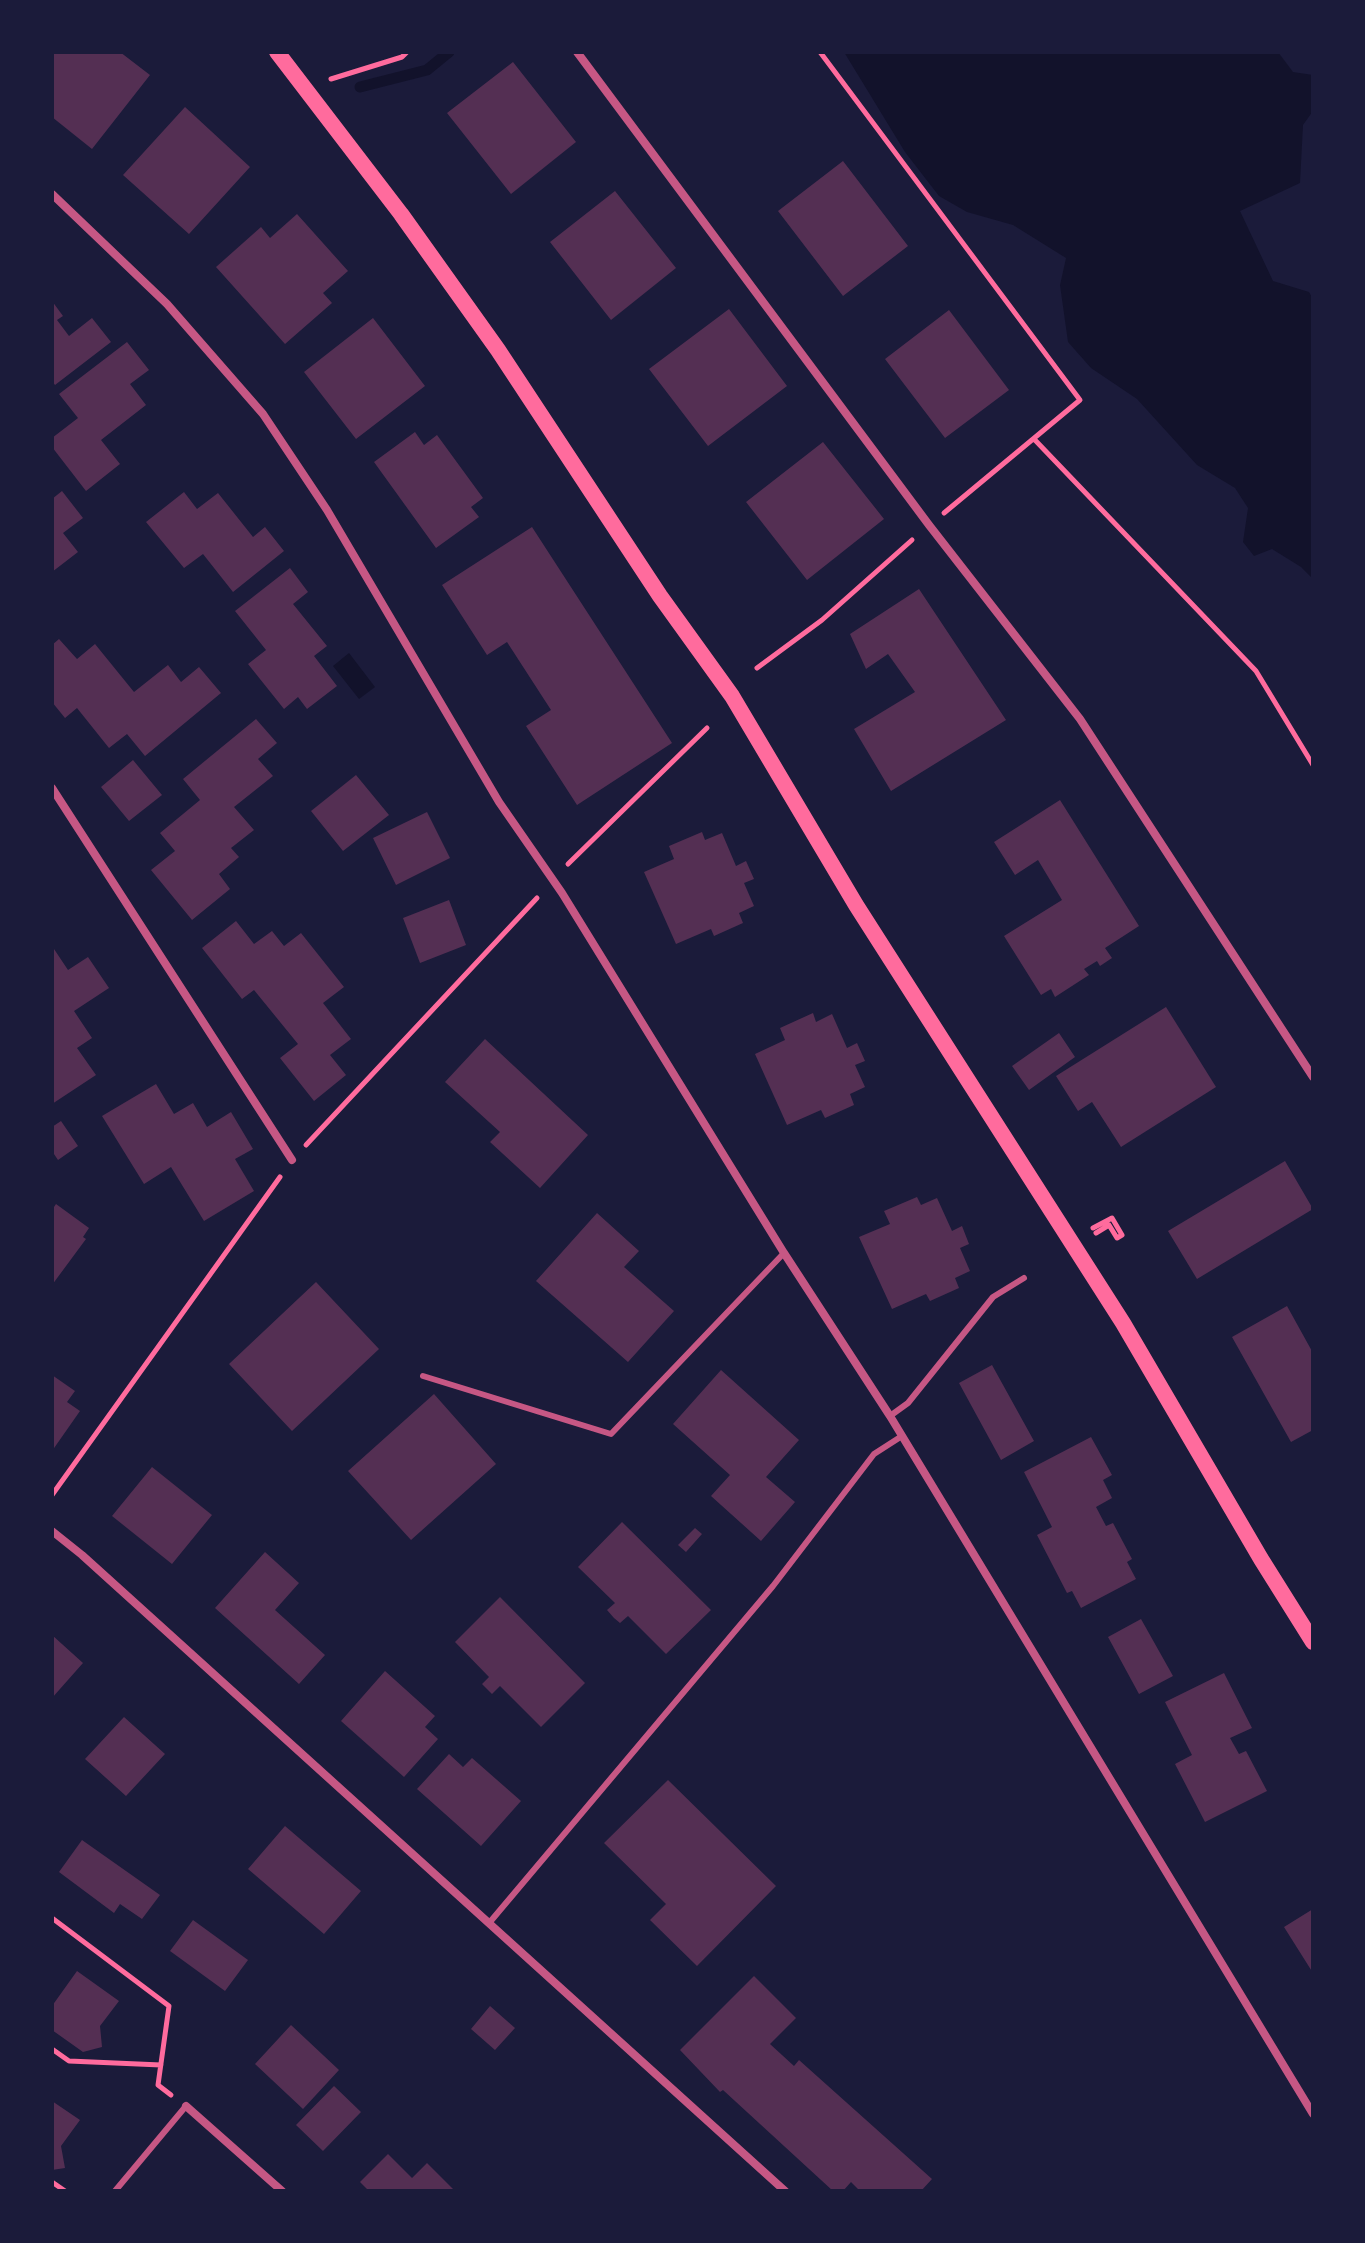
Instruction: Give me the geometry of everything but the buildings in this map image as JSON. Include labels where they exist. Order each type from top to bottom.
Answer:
[{"type":"main road","points":[[277,52],[401,214],[498,350],[660,596],[732,696],[856,905],[1115,1312],[1313,1642]]},
{"type":"street","points":[[577,52],[929,525],[1080,719],[1313,1077]]},
{"type":"street","points":[[52,194],[167,304],[263,414],[327,510],[499,802],[553,880],[784,1253],[890,1416],[1313,2114]]},
{"type":"street","points":[[52,788],[292,1160]]},
{"type":"street","points":[[52,1531],[490,1922],[785,2191]]},
{"type":"street","points":[[186,2106],[282,2191]]},
{"type":"lane","points":[[423,1376],[611,1434],[784,1253]]},
{"type":"lane","points":[[890,1416],[908,1403],[993,1297],[1024,1278]]},
{"type":"lane","points":[[490,1922],[773,1586],[874,1454],[902,1436]]},
{"type":"lane","points":[[115,2191],[186,2106]]},
{"type":"path","points":[[331,79],[402,57],[407,52]]},
{"type":"path","points":[[757,668],[822,620],[929,525],[1080,400],[820,52]]},
{"type":"path","points":[[1034,439],[1256,671],[1313,765]]},
{"type":"path","points":[[572,859],[707,728]]},
{"type":"path","points":[[52,1495],[292,1160],[529,907]]},
{"type":"path","points":[[52,1918],[169,2006],[158,2085],[186,2106]]},
{"type":"path","points":[[52,2049],[69,2061],[161,2065]]},
{"type":"path","points":[[52,2182],[65,2191]]},
{"type":"shaded area","points":[[844,52],[1278,52],[1293,72],[1313,75],[1313,111],[1303,125],[1300,183],[1240,211],[1273,281],[1309,292],[1313,299],[1313,579],[1301,567],[1272,549],[1254,556],[1243,542],[1248,508],[1235,488],[1197,465],[1137,399],[1091,368],[1068,342],[1060,285],[1066,258],[1013,225],[967,212],[939,196],[905,152]]},
{"type":"shaded area","points":[[349,653],[375,687],[359,699],[333,666]]},
{"type":"waterway","points":[[360,87],[427,70],[449,52]]}]
